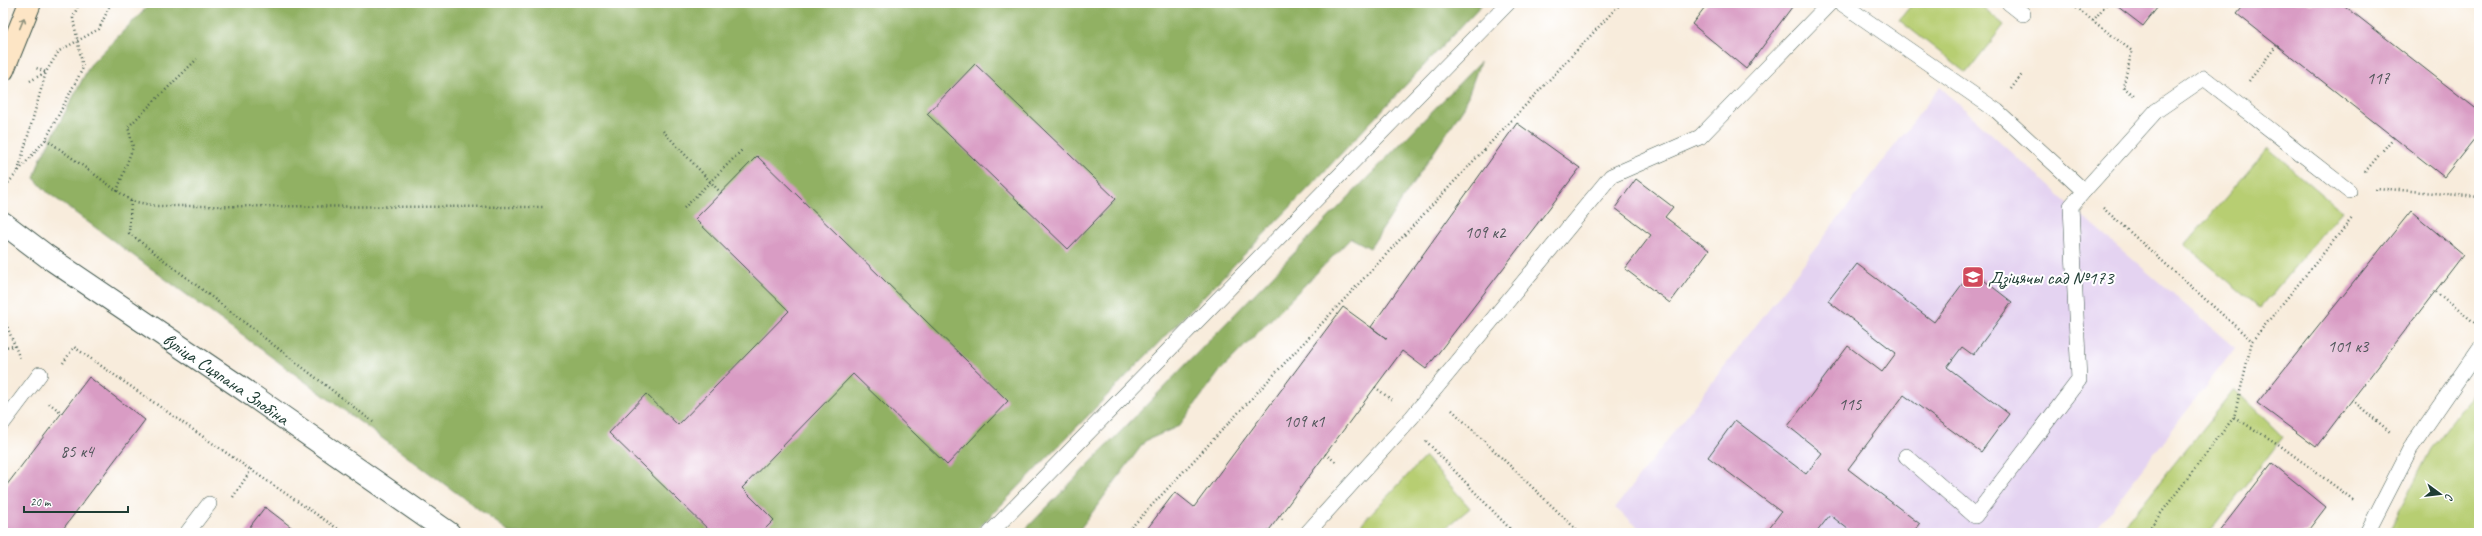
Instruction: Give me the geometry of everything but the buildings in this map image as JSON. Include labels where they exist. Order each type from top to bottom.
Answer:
[{"type":"main road","points":[[6,63],[30,3]]},
{"type":"street","name":"вуліца Сцяпана Злобіна","points":[[3,223],[48,257],[240,387],[449,533]]},
{"type":"lane","points":[[990,533],[1508,3]]},
{"type":"lane","points":[[1307,533],[1412,417],[1610,176],[1700,137],[1830,3]]},
{"type":"lane","points":[[1841,3],[1997,111],[2084,191]]},
{"type":"lane","points":[[2009,3],[2023,14]]},
{"type":"lane","points":[[1906,456],[1976,516],[2079,380],[2071,206],[2156,112],[2204,78],[2349,191]]},
{"type":"lane","points":[[2367,533],[2410,449],[2479,349]]},
{"type":"lane","points":[[3,423],[40,374]]},
{"type":"lane","points":[[187,533],[209,504]]},
{"type":"path","points":[[3,189],[46,139],[83,68],[73,18],[79,3]]},
{"type":"path","points":[[17,173],[46,72],[59,51],[99,29],[111,3]]},
{"type":"path","points":[[1126,533],[1622,3]]},
{"type":"path","points":[[2070,3],[2132,51],[2123,87]]},
{"type":"path","points":[[2093,21],[2107,3]]},
{"type":"path","points":[[2234,101],[2277,45]]},
{"type":"path","points":[[117,191],[133,146],[128,127],[197,59]]},
{"type":"path","points":[[6,63],[46,72]]},
{"type":"path","points":[[28,83],[46,72]]},
{"type":"path","points":[[2012,88],[2023,73]]},
{"type":"path","points":[[663,131],[721,193]]},
{"type":"path","points":[[46,139],[131,201],[157,206],[545,207]]},
{"type":"path","points":[[684,208],[743,149]]},
{"type":"path","points":[[2373,193],[2377,188],[2479,197]]},
{"type":"path","points":[[2084,191],[2252,341]]},
{"type":"path","points":[[131,201],[129,233],[373,422]]},
{"type":"path","points":[[2146,533],[2234,417],[2252,341],[2355,215]]},
{"type":"path","points":[[2436,292],[2479,326]]},
{"type":"path","points":[[3,347],[15,346]]},
{"type":"path","points":[[61,365],[74,347],[344,533]]},
{"type":"path","points":[[1434,389],[1457,415],[1580,533]]},
{"type":"path","points":[[2352,400],[2410,449]]},
{"type":"path","points":[[1412,417],[1421,436],[1514,533]]},
{"type":"path","points":[[2234,417],[2278,444],[2376,516]]},
{"type":"path","points":[[229,502],[252,470]]},
{"type":"path","points":[[3,479],[9,483]]},
{"type":"shaded area","name":"Дзіцячы сад №173","points":[[1940,87],[2071,206],[2235,348],[2093,533],[1645,533],[1615,508]]},
{"type":"green space","points":[[151,3],[1483,3],[1304,193],[974,533],[511,533],[47,192],[34,178],[40,160],[90,65]]},
{"type":"green space","points":[[1913,3],[1978,3],[2004,25],[1966,73],[1899,20]]},
{"type":"green space","points":[[1480,62],[1464,107],[1370,248],[1351,238],[1220,371],[1179,426],[1145,441],[1077,533],[1022,533]]},
{"type":"green space","points":[[2268,148],[2342,211],[2260,308],[2185,245]]},
{"type":"green space","points":[[2479,387],[2479,533],[2388,533],[2431,449]]},
{"type":"green space","points":[[2234,389],[2283,437],[2209,533],[2119,533]]},
{"type":"green space","points":[[1425,457],[1470,508],[1440,533],[1369,533],[1361,524]]},
{"type":"place","name":"Дзіцячы сад №173","points":[[1973,277]]}]
